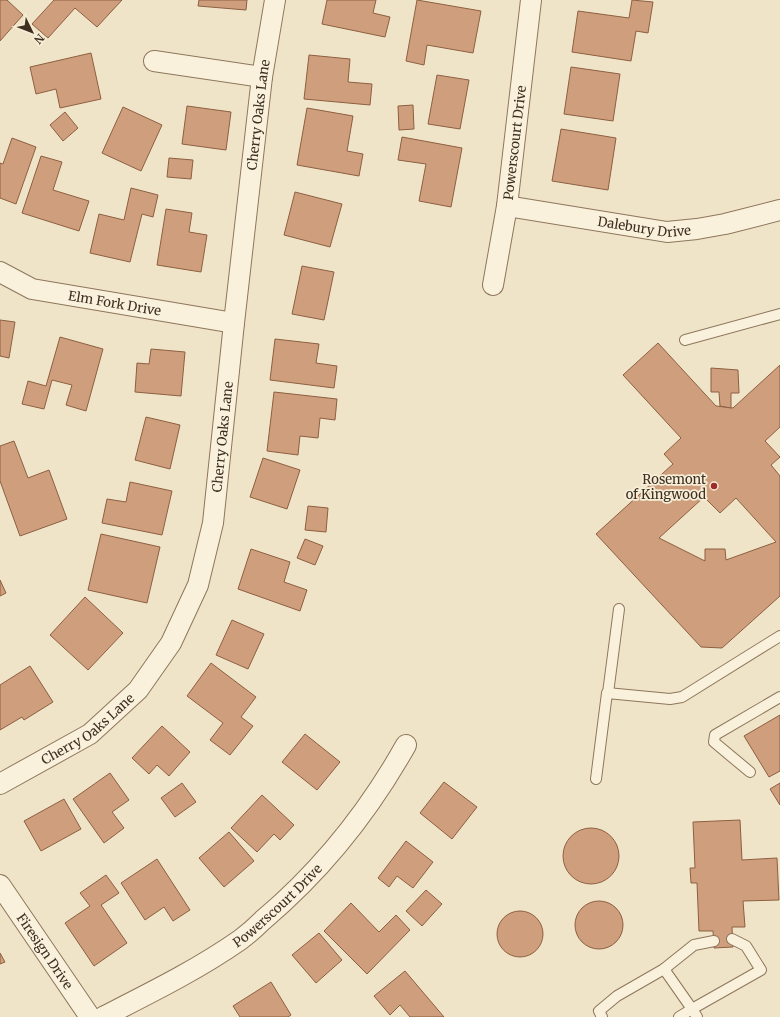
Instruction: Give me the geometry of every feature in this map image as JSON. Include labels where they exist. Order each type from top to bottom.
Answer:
[{"type":"street","name":"Cherry Oaks Lane","points":[[0,784],[90,734],[138,690],[171,643],[198,585],[213,523],[262,77],[275,0]]},
{"type":"street","name":"Powerscourt Drive","points":[[493,285],[507,206],[530,0]]},
{"type":"street","points":[[154,61],[262,77]]},
{"type":"street","name":"Dalebury Drive","points":[[507,206],[667,232],[726,224],[780,210]]},
{"type":"street","name":"Elm Fork Drive","points":[[0,272],[32,289],[234,323]]},
{"type":"street","name":"Powerscourt Drive","points":[[103,1017],[192,971],[241,939],[288,900],[310,878],[366,809],[390,773],[406,745]]},
{"type":"street","name":"Firesign Drive","points":[[0,885],[90,1017]]},
{"type":"lane","points":[[685,340],[780,314]]},
{"type":"lane","points":[[596,779],[619,609]]},
{"type":"lane","points":[[608,693],[670,699],[682,697],[780,636]]},
{"type":"lane","points":[[750,772],[714,742],[715,734],[780,696]]},
{"type":"lane","points":[[679,1017],[695,1013],[761,970],[746,946],[732,939]]},
{"type":"lane","points":[[602,1017],[599,1011],[617,996],[664,969],[694,945],[714,941]]},
{"type":"lane","points":[[664,969],[695,1013]]},
{"type":"building","points":[[0,0],[7,0],[23,15],[0,41]]},
{"type":"building","points":[[54,0],[122,0],[97,27],[75,8],[48,38],[32,24]]},
{"type":"building","points":[[199,0],[247,0],[246,10],[198,6]]},
{"type":"building","points":[[327,0],[376,0],[373,13],[390,17],[385,37],[322,24]]},
{"type":"building","points":[[417,0],[481,11],[473,53],[427,45],[424,65],[406,61]]},
{"type":"building","points":[[632,0],[653,2],[648,33],[636,31],[631,61],[572,52],[578,11],[629,18]]},
{"type":"building","points":[[91,53],[101,99],[60,108],[56,89],[36,94],[30,67]]},
{"type":"building","points":[[309,55],[350,59],[348,82],[372,84],[370,105],[304,99]]},
{"type":"building","points":[[571,67],[620,74],[613,121],[564,114]]},
{"type":"building","points":[[437,75],[469,80],[460,129],[428,124]]},
{"type":"building","points":[[413,105],[414,129],[399,130],[398,106]]},
{"type":"building","points":[[187,106],[231,112],[226,150],[182,144]]},
{"type":"building","points":[[123,107],[162,125],[141,171],[102,153]]},
{"type":"building","points":[[307,108],[353,116],[347,151],[363,154],[359,176],[297,165]]},
{"type":"building","points":[[65,112],[78,128],[63,141],[50,125]]},
{"type":"building","points":[[561,129],[616,138],[608,190],[552,181]]},
{"type":"building","points":[[402,137],[462,148],[451,207],[419,201],[426,164],[398,160]]},
{"type":"building","points":[[12,138],[36,147],[16,204],[0,198],[0,163],[3,164]]},
{"type":"building","points":[[41,156],[62,162],[53,190],[89,201],[79,231],[22,213]]},
{"type":"building","points":[[169,158],[193,160],[191,179],[167,177]]},
{"type":"building","points":[[131,188],[158,195],[153,217],[142,214],[130,262],[90,253],[99,214],[124,220]]},
{"type":"building","points":[[295,192],[342,204],[330,247],[284,235]]},
{"type":"building","points":[[166,209],[192,213],[189,232],[207,235],[201,272],[157,265]]},
{"type":"building","points":[[302,266],[334,272],[324,320],[292,314]]},
{"type":"building","points":[[0,320],[15,322],[9,358],[0,356]]},
{"type":"building","points":[[60,337],[103,349],[86,411],[66,405],[72,385],[52,380],[44,409],[22,404],[28,381],[46,386]]},
{"type":"building","points":[[275,339],[319,344],[316,363],[337,366],[334,388],[270,380]]},
{"type":"building","name":"Rosemont of Kingwood","points":[[658,343],[716,406],[733,408],[780,365],[780,427],[765,441],[780,457],[771,465],[780,476],[780,596],[722,648],[701,647],[596,534],[673,464],[664,454],[681,438],[623,375]],"holes":[[[704,497],[720,513],[736,498],[776,542],[726,560],[725,549],[705,549],[705,561],[659,538]]]},
{"type":"building","points":[[151,349],[185,352],[181,396],[135,392],[137,363],[149,364]]},
{"type":"building","points":[[711,368],[738,370],[739,393],[731,393],[731,408],[720,406],[719,392],[711,392]]},
{"type":"building","points":[[274,392],[337,399],[335,420],[320,418],[318,438],[300,436],[298,455],[267,451]]},
{"type":"building","points":[[146,417],[180,425],[170,469],[135,460]]},
{"type":"building","points":[[14,441],[28,478],[49,470],[67,519],[20,536],[0,481],[0,446]]},
{"type":"building","points":[[263,458],[300,470],[287,509],[250,497]]},
{"type":"building","points":[[130,482],[172,491],[162,535],[102,523],[107,499],[126,502]]},
{"type":"building","points":[[308,506],[328,508],[326,532],[305,530]]},
{"type":"building","points":[[101,534],[160,547],[147,603],[88,590]]},
{"type":"building","points":[[305,539],[323,546],[315,565],[297,558]]},
{"type":"building","points":[[251,549],[290,562],[284,582],[307,590],[300,611],[238,589]]},
{"type":"building","points":[[0,580],[6,593],[0,596]]},
{"type":"building","points":[[85,597],[123,633],[88,670],[50,635]]},
{"type":"building","points":[[232,620],[264,634],[248,669],[216,655]]},
{"type":"building","points":[[211,663],[256,697],[241,717],[253,726],[230,755],[210,740],[223,723],[187,696]]},
{"type":"building","points":[[30,666],[53,702],[24,720],[22,717],[0,730],[0,685]]},
{"type":"building","points":[[780,715],[780,771],[769,777],[744,736]]},
{"type":"building","points":[[162,726],[190,752],[169,776],[157,765],[149,774],[132,758]]},
{"type":"building","points":[[305,734],[340,762],[317,790],[282,762]]},
{"type":"building","points":[[110,773],[129,800],[112,812],[124,828],[104,843],[73,799]]},
{"type":"building","points":[[444,782],[477,807],[452,839],[420,813]]},
{"type":"building","points":[[182,783],[196,802],[175,817],[161,798]]},
{"type":"building","points":[[780,783],[780,805],[770,789]]},
{"type":"building","points":[[262,795],[294,825],[280,840],[274,834],[257,852],[231,828]]},
{"type":"building","points":[[64,799],[81,829],[41,851],[24,821]]},
{"type":"building","points":[[740,820],[742,860],[777,858],[779,900],[743,901],[745,927],[732,927],[733,947],[714,948],[713,931],[699,931],[697,883],[691,883],[690,868],[695,868],[693,822]]},
{"type":"building","points":[[585,828],[597,828],[607,832],[615,840],[619,850],[619,862],[615,872],[607,880],[597,884],[585,884],[575,880],[567,872],[563,862],[563,850],[567,840],[575,832]]},
{"type":"building","points":[[229,832],[254,861],[224,887],[199,858]]},
{"type":"building","points":[[406,841],[433,862],[413,888],[397,876],[389,887],[378,878]]},
{"type":"building","points":[[157,859],[190,910],[173,921],[164,907],[145,920],[121,883]]},
{"type":"building","points":[[106,875],[119,893],[101,905],[127,943],[94,966],[65,923],[90,906],[80,893]]},
{"type":"building","points":[[426,890],[442,904],[422,926],[406,911]]},
{"type":"building","points":[[599,901],[608,903],[616,908],[621,916],[623,925],[621,934],[616,942],[608,947],[599,949],[590,947],[582,942],[577,934],[575,925],[577,916],[582,908],[590,903]]},
{"type":"building","points":[[351,903],[379,932],[396,915],[410,930],[367,974],[324,931]]},
{"type":"building","points":[[525,911],[529,912],[539,921],[542,925],[542,943],[533,953],[525,957],[515,957],[507,953],[498,943],[497,929],[501,921],[511,912]]},
{"type":"building","points":[[319,933],[342,960],[316,983],[292,955]]},
{"type":"building","points":[[0,953],[5,962],[0,964]]},
{"type":"building","points":[[405,971],[444,1017],[410,1017],[400,1005],[390,1015],[374,996]]},
{"type":"building","points":[[271,982],[291,1015],[288,1017],[240,1017],[233,1006]]},
{"type":"place","name":"Rosemont of Kingwood","points":[[714,486]]}]
